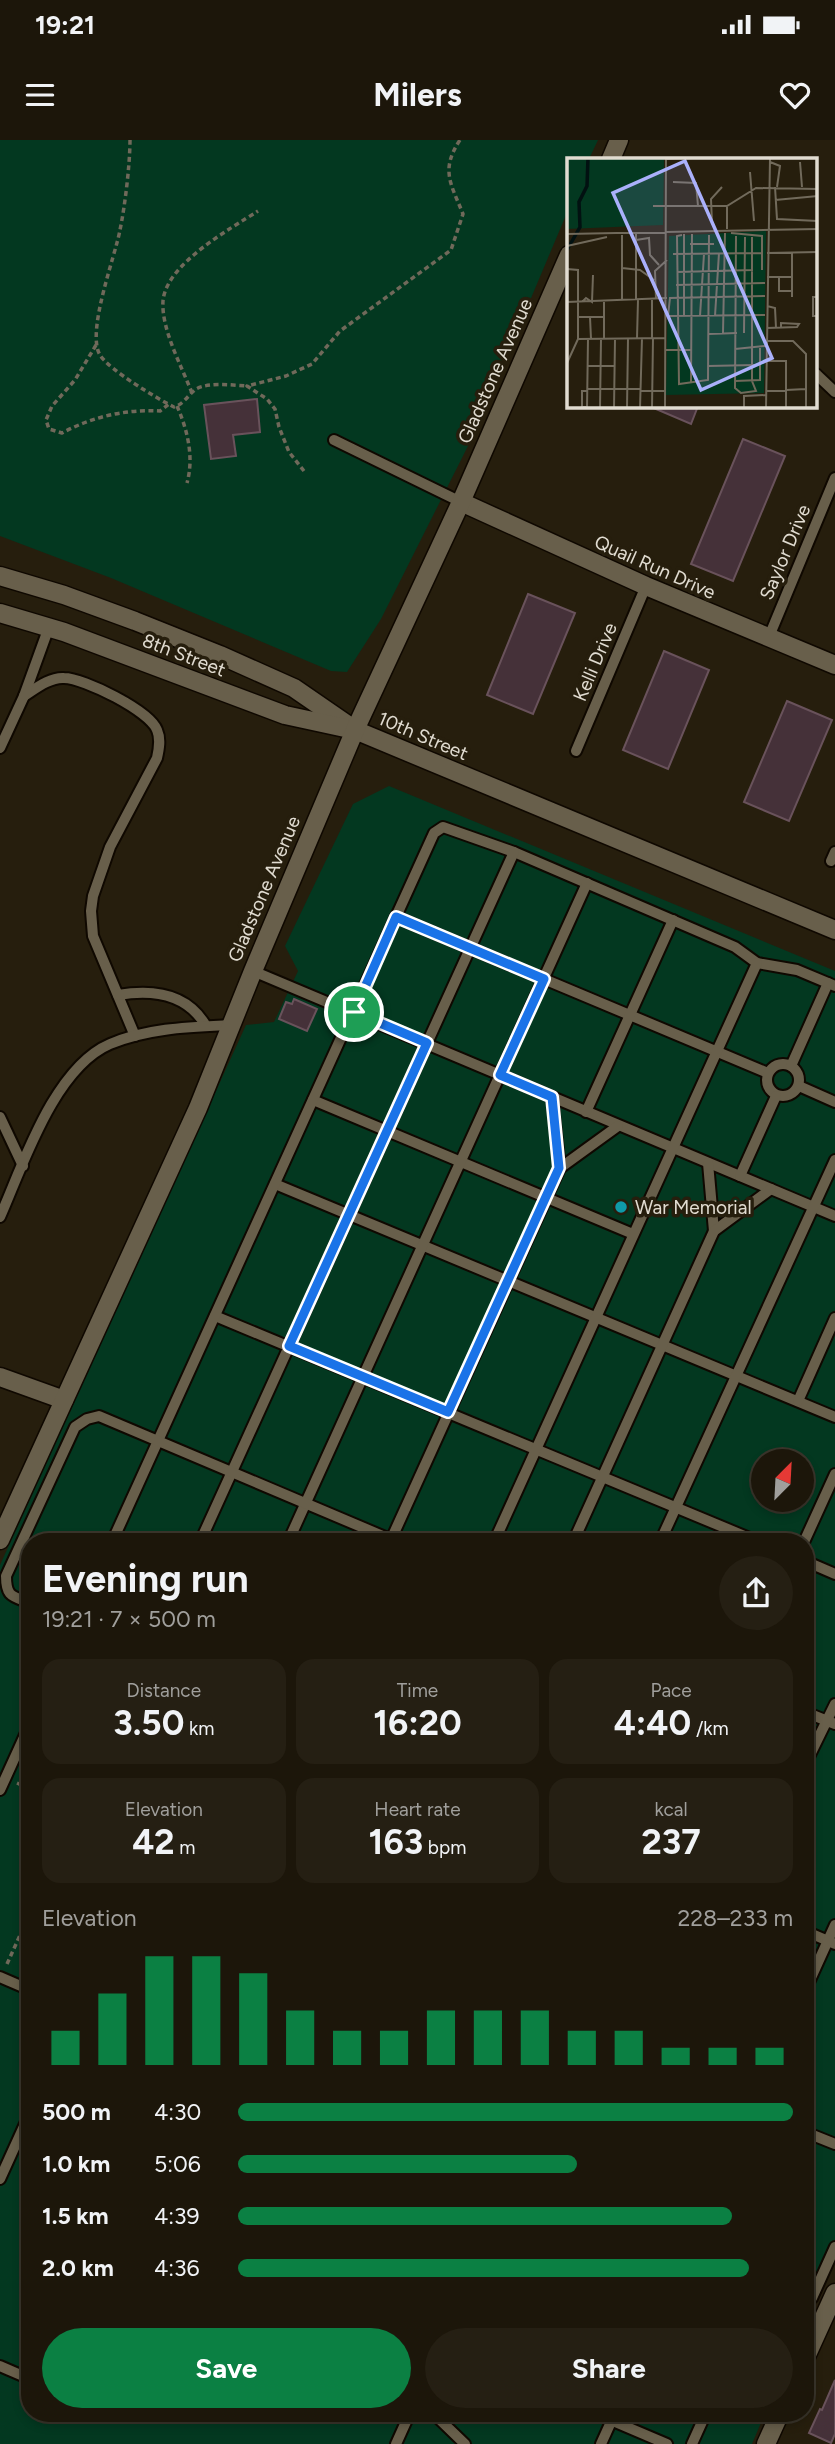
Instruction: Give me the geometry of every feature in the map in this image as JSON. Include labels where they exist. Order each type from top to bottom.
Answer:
[{"type":"street","points":[[611,158],[620,140]]},
{"type":"street","name":"Gladstone Avenue","points":[[2,1529],[198,1108],[355,730],[461,502],[567,260]]},
{"type":"street","name":"Quail Run Drive","points":[[461,502],[646,586],[835,665]]},
{"type":"street","name":"10th Street","points":[[0,576],[123,617],[220,655],[294,688],[355,730],[835,930]]},
{"type":"street","name":"8th Street","points":[[0,612],[49,627],[285,715],[355,730]]},
{"type":"street","points":[[0,1377],[64,1400]]},
{"type":"street","points":[[814,2339],[835,2293]]},
{"type":"street","points":[[769,2443],[777,2422]]},
{"type":"lane","points":[[818,376],[835,392]]},
{"type":"lane","points":[[334,440],[461,502]]},
{"type":"lane","name":"Saylor Drive","points":[[768,639],[835,478]]},
{"type":"lane","name":"Kelli Drive","points":[[576,751],[646,586]]},
{"type":"lane","points":[[0,748],[4,730],[24,696],[49,627]]},
{"type":"lane","points":[[24,696],[48,682],[63,678],[126,702],[148,716],[158,731],[160,744],[157,758],[110,847],[93,896],[93,936],[135,1036]]},
{"type":"lane","points":[[116,1533],[434,833],[443,827],[514,852],[735,947],[757,963],[797,970],[832,984],[791,1066]]},
{"type":"lane","points":[[204,1533],[514,852]]},
{"type":"lane","points":[[292,1533],[587,883]]},
{"type":"lane","points":[[396,917],[768,1073]]},
{"type":"lane","points":[[586,1112],[673,920]]},
{"type":"lane","points":[[498,1533],[757,963]]},
{"type":"lane","points":[[253,971],[835,1216]]},
{"type":"lane","points":[[118,995],[142,991],[171,997],[199,1014],[206,1026]]},
{"type":"lane","points":[[0,1217],[56,1096],[77,1069],[98,1050],[135,1036],[188,1027],[231,1025]]},
{"type":"lane","points":[[768,1073],[778,1065],[791,1066],[799,1074],[799,1086],[790,1096],[776,1096]]},
{"type":"lane","points":[[768,1073],[768,1086],[776,1096]]},
{"type":"lane","points":[[799,1086],[835,1102]]},
{"type":"lane","points":[[740,1176],[776,1096]]},
{"type":"lane","points":[[395,1533],[559,1168],[552,1097]]},
{"type":"lane","points":[[313,1100],[634,1234]]},
{"type":"lane","points":[[0,1117],[23,1166]]},
{"type":"lane","points":[[559,1168],[618,1126]]},
{"type":"lane","points":[[664,1533],[835,1160]]},
{"type":"lane","points":[[708,1163],[714,1231]]},
{"type":"lane","points":[[275,1184],[835,1417]]},
{"type":"lane","points":[[577,1533],[714,1231],[771,1189]]},
{"type":"lane","points":[[215,1315],[738,1533]]},
{"type":"lane","points":[[797,1401],[835,1318]]},
{"type":"lane","points":[[26,1533],[75,1427],[99,1416],[373,1533]]},
{"type":"lane","points":[[808,1533],[835,1474]]},
{"type":"lane","points":[[21,1544],[6,1576],[6,1590],[10,1595],[21,1599]]},
{"type":"lane","points":[[814,1565],[835,1574]]},
{"type":"lane","points":[[814,1750],[831,1722],[835,1704]]},
{"type":"lane","points":[[814,1715],[831,1722]]},
{"type":"lane","points":[[0,1790],[21,1744]]},
{"type":"lane","points":[[814,1974],[831,1942],[835,1925]]},
{"type":"lane","points":[[814,1935],[831,1942]]},
{"type":"lane","points":[[0,1977],[21,1986]]},
{"type":"lane","points":[[0,2179],[21,2133]]},
{"type":"lane","points":[[814,2136],[835,2144]]},
{"type":"lane","points":[[814,2294],[835,2247]]},
{"type":"lane","points":[[0,2366],[21,2375]]},
{"type":"lane","points":[[396,2444],[406,2422]]},
{"type":"lane","points":[[442,2422],[465,2444]]},
{"type":"lane","points":[[601,2444],[611,2422]]},
{"type":"lane","points":[[623,2422],[667,2444]]},
{"type":"lane","points":[[692,2444],[702,2422]]},
{"type":"path","points":[[130,140],[121,229],[108,272],[96,345],[75,380],[52,406],[46,420],[49,429],[62,433],[113,414],[139,410],[160,411],[169,404]]},
{"type":"path","points":[[177,406],[200,387],[228,384],[247,386],[286,376],[312,364],[340,331],[451,250],[463,214],[448,177],[452,153],[460,140]]},
{"type":"path","points":[[192,393],[166,326],[163,300],[170,284],[186,262],[207,243],[258,211]]},
{"type":"path","points":[[96,345],[100,355],[116,369],[169,404],[177,406]]},
{"type":"path","points":[[247,386],[267,399],[275,409],[289,452],[304,471]]},
{"type":"path","points":[[177,406],[184,421],[192,464],[187,484]]},
{"type":"path","points":[[0,1977],[21,1932]]},
{"type":"green space","points":[[0,140],[598,140],[589,158],[567,158],[567,213],[472,438],[381,619],[347,672],[331,671],[111,578],[0,536]]},
{"type":"green space","points":[[389,786],[835,971],[835,2259],[814,2305],[814,1533],[21,1533],[21,2422],[761,2422],[752,2444],[0,2444],[0,1565],[246,1025],[274,1022],[298,971],[285,946],[353,804]]},
{"type":"building","points":[[257,399],[260,432],[233,435],[236,456],[211,459],[204,405]]},
{"type":"building","points":[[654,408],[697,408],[691,424]]},
{"type":"building","points":[[743,439],[785,456],[733,581],[691,564]]},
{"type":"building","points":[[528,594],[575,613],[533,714],[487,695]]},
{"type":"building","points":[[664,651],[709,670],[668,769],[623,750]]},
{"type":"building","points":[[787,701],[832,720],[789,821],[744,802]]},
{"type":"building","points":[[294,999],[317,1009],[307,1031],[279,1019],[286,1002],[292,1004]]},
{"type":"building","points":[[835,2380],[835,2434],[831,2443],[809,2433]]},
{"type":"place","name":"War Memorial","points":[[621,1207]]},
{"type":"route","points":[[396,917],[544,979],[500,1075],[552,1097],[559,1168],[448,1412],[289,1346],[427,1043],[354,1012],[396,917]]}]
